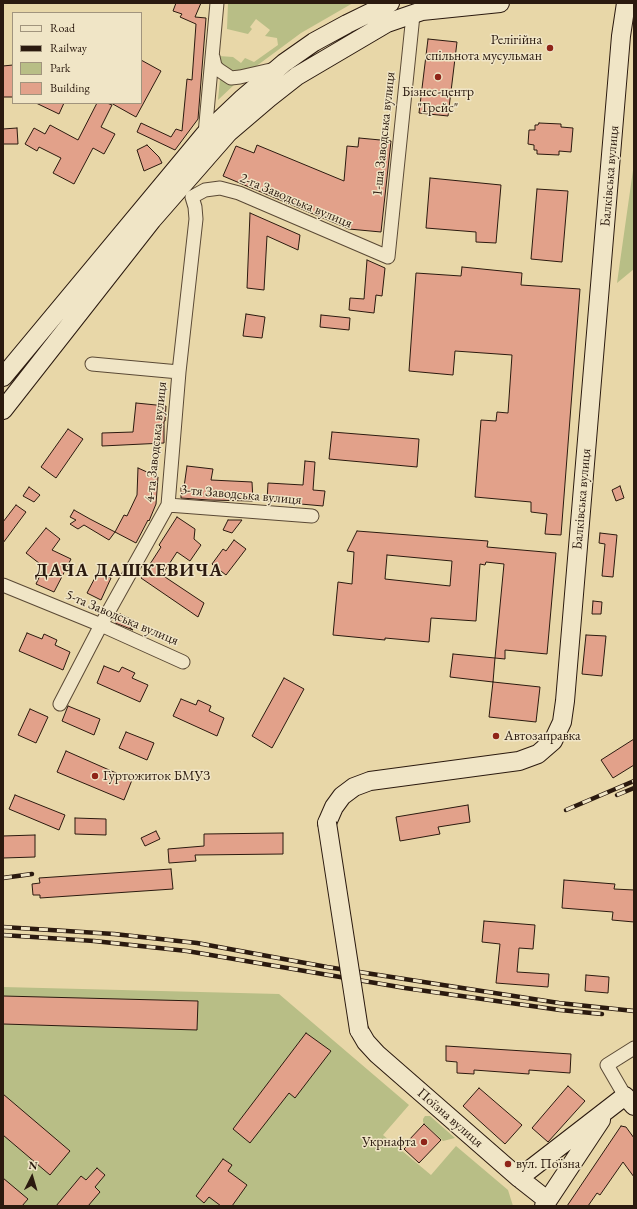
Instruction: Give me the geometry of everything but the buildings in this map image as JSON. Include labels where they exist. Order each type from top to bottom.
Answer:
[{"type":"street","points":[[205,134],[217,3]]},
{"type":"street","points":[[3,377],[205,134],[242,98],[277,69],[314,42],[390,3]]},
{"type":"street","points":[[3,410],[152,220],[184,194],[228,133],[297,76],[387,23],[422,11],[500,3]]},
{"type":"street","name":"Балківська вулиця","points":[[359,1030],[327,823],[334,807],[342,796],[354,787],[370,781],[519,761],[538,754],[553,741],[562,722],[567,679],[621,36],[626,3]]},
{"type":"street","name":"1-ша Заводська вулиця","points":[[388,257],[412,15]]},
{"type":"street","points":[[213,55],[215,66],[231,78],[277,69]]},
{"type":"street","name":"2-га Заводська вулиця","points":[[184,194],[220,188],[239,193],[388,257]]},
{"type":"street","name":"4-та Заводська вулиця","points":[[60,704],[101,625],[168,505],[179,372],[196,218],[195,207],[184,194]]},
{"type":"street","points":[[92,364],[179,372]]},
{"type":"street","name":"3-тя Заводська вулиця","points":[[168,505],[312,516]]},
{"type":"street","name":"5-та Заводська вулиця","points":[[3,584],[101,625],[183,662]]},
{"type":"street","name":"Поїзна вулиця","points":[[359,1030],[366,1042],[377,1054],[519,1178],[545,1203]]},
{"type":"street","points":[[519,1178],[609,1108],[630,1101],[607,1065],[634,1048]]},
{"type":"street","points":[[545,1203],[609,1108]]},
{"type":"green space","points":[[228,3],[353,3],[301,33],[247,73],[239,75],[226,69],[220,62],[219,56],[233,57],[241,63],[245,58],[254,62],[278,45],[277,38],[265,36],[270,30],[256,19],[250,27],[252,29],[248,34],[227,29]]},
{"type":"green space","points":[[220,79],[236,83],[218,100]]},
{"type":"green space","points":[[634,163],[634,269],[617,283]]},
{"type":"green space","points":[[3,987],[279,994],[409,1105],[383,1135],[431,1175],[456,1146],[508,1190],[513,1206],[3,1206]]},
{"type":"green space","points":[[425,1116],[430,1116],[455,1138],[443,1141],[423,1122]]},
{"type":"railway","points":[[566,810],[634,781]]},
{"type":"railway","points":[[617,795],[634,788]]},
{"type":"railway","points":[[3,878],[32,874]]},
{"type":"railway","points":[[3,927],[114,934],[197,943],[327,967],[559,1003],[634,1011]]},
{"type":"railway","points":[[3,935],[94,941],[187,951],[405,988],[560,1010],[602,1014]]},
{"type":"place","name":"Релігійна спільнота мусульман","points":[[550,48]]},
{"type":"place","name":"Бізнес-центр \"Грейс\"","points":[[438,77]]},
{"type":"place","name":"Автозаправка","points":[[496,736]]},
{"type":"place","name":"Гуртожиток БМУЗ","points":[[95,776]]},
{"type":"place","name":"Укрнафта","points":[[424,1142]]},
{"type":"place","name":"вул. Поїзна","points":[[508,1164]]},
{"type":"district","name":"ДАЧА ДАШКЕВИЧА","points":[[129,571]]}]
